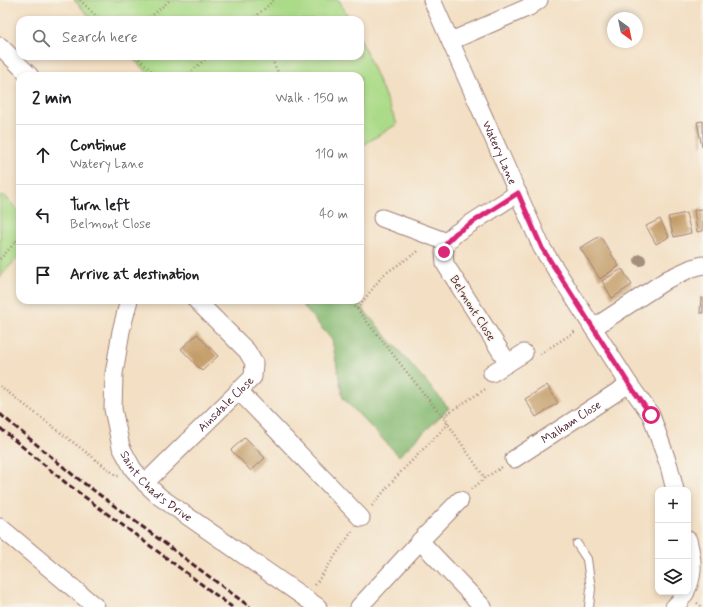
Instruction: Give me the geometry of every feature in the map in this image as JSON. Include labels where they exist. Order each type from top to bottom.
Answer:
[{"type":"street","name":"Watery Lane","points":[[432,0],[542,248],[585,329],[629,384],[651,415],[675,487]]},
{"type":"street","points":[[450,42],[529,7],[540,0]]},
{"type":"street","points":[[0,46],[26,72]]},
{"type":"street","points":[[382,218],[447,242],[456,233],[518,193]]},
{"type":"street","name":"Belmont Close","points":[[447,242],[444,252],[446,264],[508,363]]},
{"type":"street","points":[[585,329],[668,279],[692,268],[703,265]]},
{"type":"street","name":"Saint Chad's Drive","points":[[129,304],[121,331],[114,374],[113,409],[121,447],[133,469],[160,498],[312,603]]},
{"type":"street","name":"Ainsdale Close","points":[[142,480],[252,377],[254,363],[247,352],[200,304]]},
{"type":"street","points":[[490,380],[508,363],[531,354]]},
{"type":"street","name":"Malham Close","points":[[514,459],[629,384]]},
{"type":"street","points":[[238,390],[361,518]]},
{"type":"street","points":[[359,607],[460,500]]},
{"type":"street","points":[[0,527],[87,604]]},
{"type":"street","points":[[420,541],[483,607]]},
{"type":"street","points":[[691,554],[694,579]]},
{"type":"street","points":[[674,607],[684,595]]},
{"type":"lane","points":[[577,544],[587,559],[591,589],[589,607]]},
{"type":"path","points":[[80,0],[96,16]]},
{"type":"path","points":[[152,16],[170,0]]},
{"type":"path","points":[[256,16],[274,0]]},
{"type":"path","points":[[140,60],[153,72]]},
{"type":"path","points":[[191,72],[204,60]]},
{"type":"path","points":[[272,60],[278,72]]},
{"type":"path","points":[[0,259],[16,242]]},
{"type":"path","points":[[364,300],[383,275],[421,249]]},
{"type":"path","points":[[350,304],[357,309],[448,424],[485,478]]},
{"type":"path","points":[[357,309],[361,304]]},
{"type":"path","points":[[531,354],[585,329]]},
{"type":"path","points":[[448,424],[445,415],[490,380]]},
{"type":"path","points":[[0,386],[117,476],[142,480]]},
{"type":"path","points":[[312,603],[361,518],[395,478],[448,424]]},
{"type":"path","points":[[460,500],[485,478],[514,459]]},
{"type":"green space","points":[[74,0],[339,0],[348,16],[89,16]]},
{"type":"green space","points":[[364,47],[397,124],[364,145],[364,72],[147,72],[134,60],[364,60]]},
{"type":"green space","points":[[0,195],[5,196],[16,208],[16,259],[0,277]]},
{"type":"green space","points":[[301,304],[358,304],[449,408],[399,456],[343,398],[332,340]]},
{"type":"building","points":[[703,121],[703,146],[702,147],[697,122]]},
{"type":"building","points":[[703,209],[703,231],[697,232],[694,210]]},
{"type":"building","points":[[686,213],[691,233],[674,237],[668,217]]},
{"type":"building","points":[[660,219],[669,237],[656,244],[646,226]]},
{"type":"building","points":[[600,236],[619,266],[600,279],[580,248]]},
{"type":"building","points":[[622,269],[632,285],[612,298],[602,281]]},
{"type":"building","points":[[701,298],[703,298],[703,313],[700,313]]},
{"type":"building","points":[[197,334],[218,356],[202,371],[181,349]]},
{"type":"building","points":[[547,385],[558,403],[536,417],[525,399]]},
{"type":"building","points":[[245,437],[265,458],[251,471],[231,450]]},
{"type":"railway","points":[[0,414],[73,475],[250,607]]},
{"type":"railway","points":[[0,428],[66,483],[232,607]]},
{"type":"route","points":[[444,252],[447,242],[456,233],[518,193],[542,248],[589,323],[651,415]]}]
